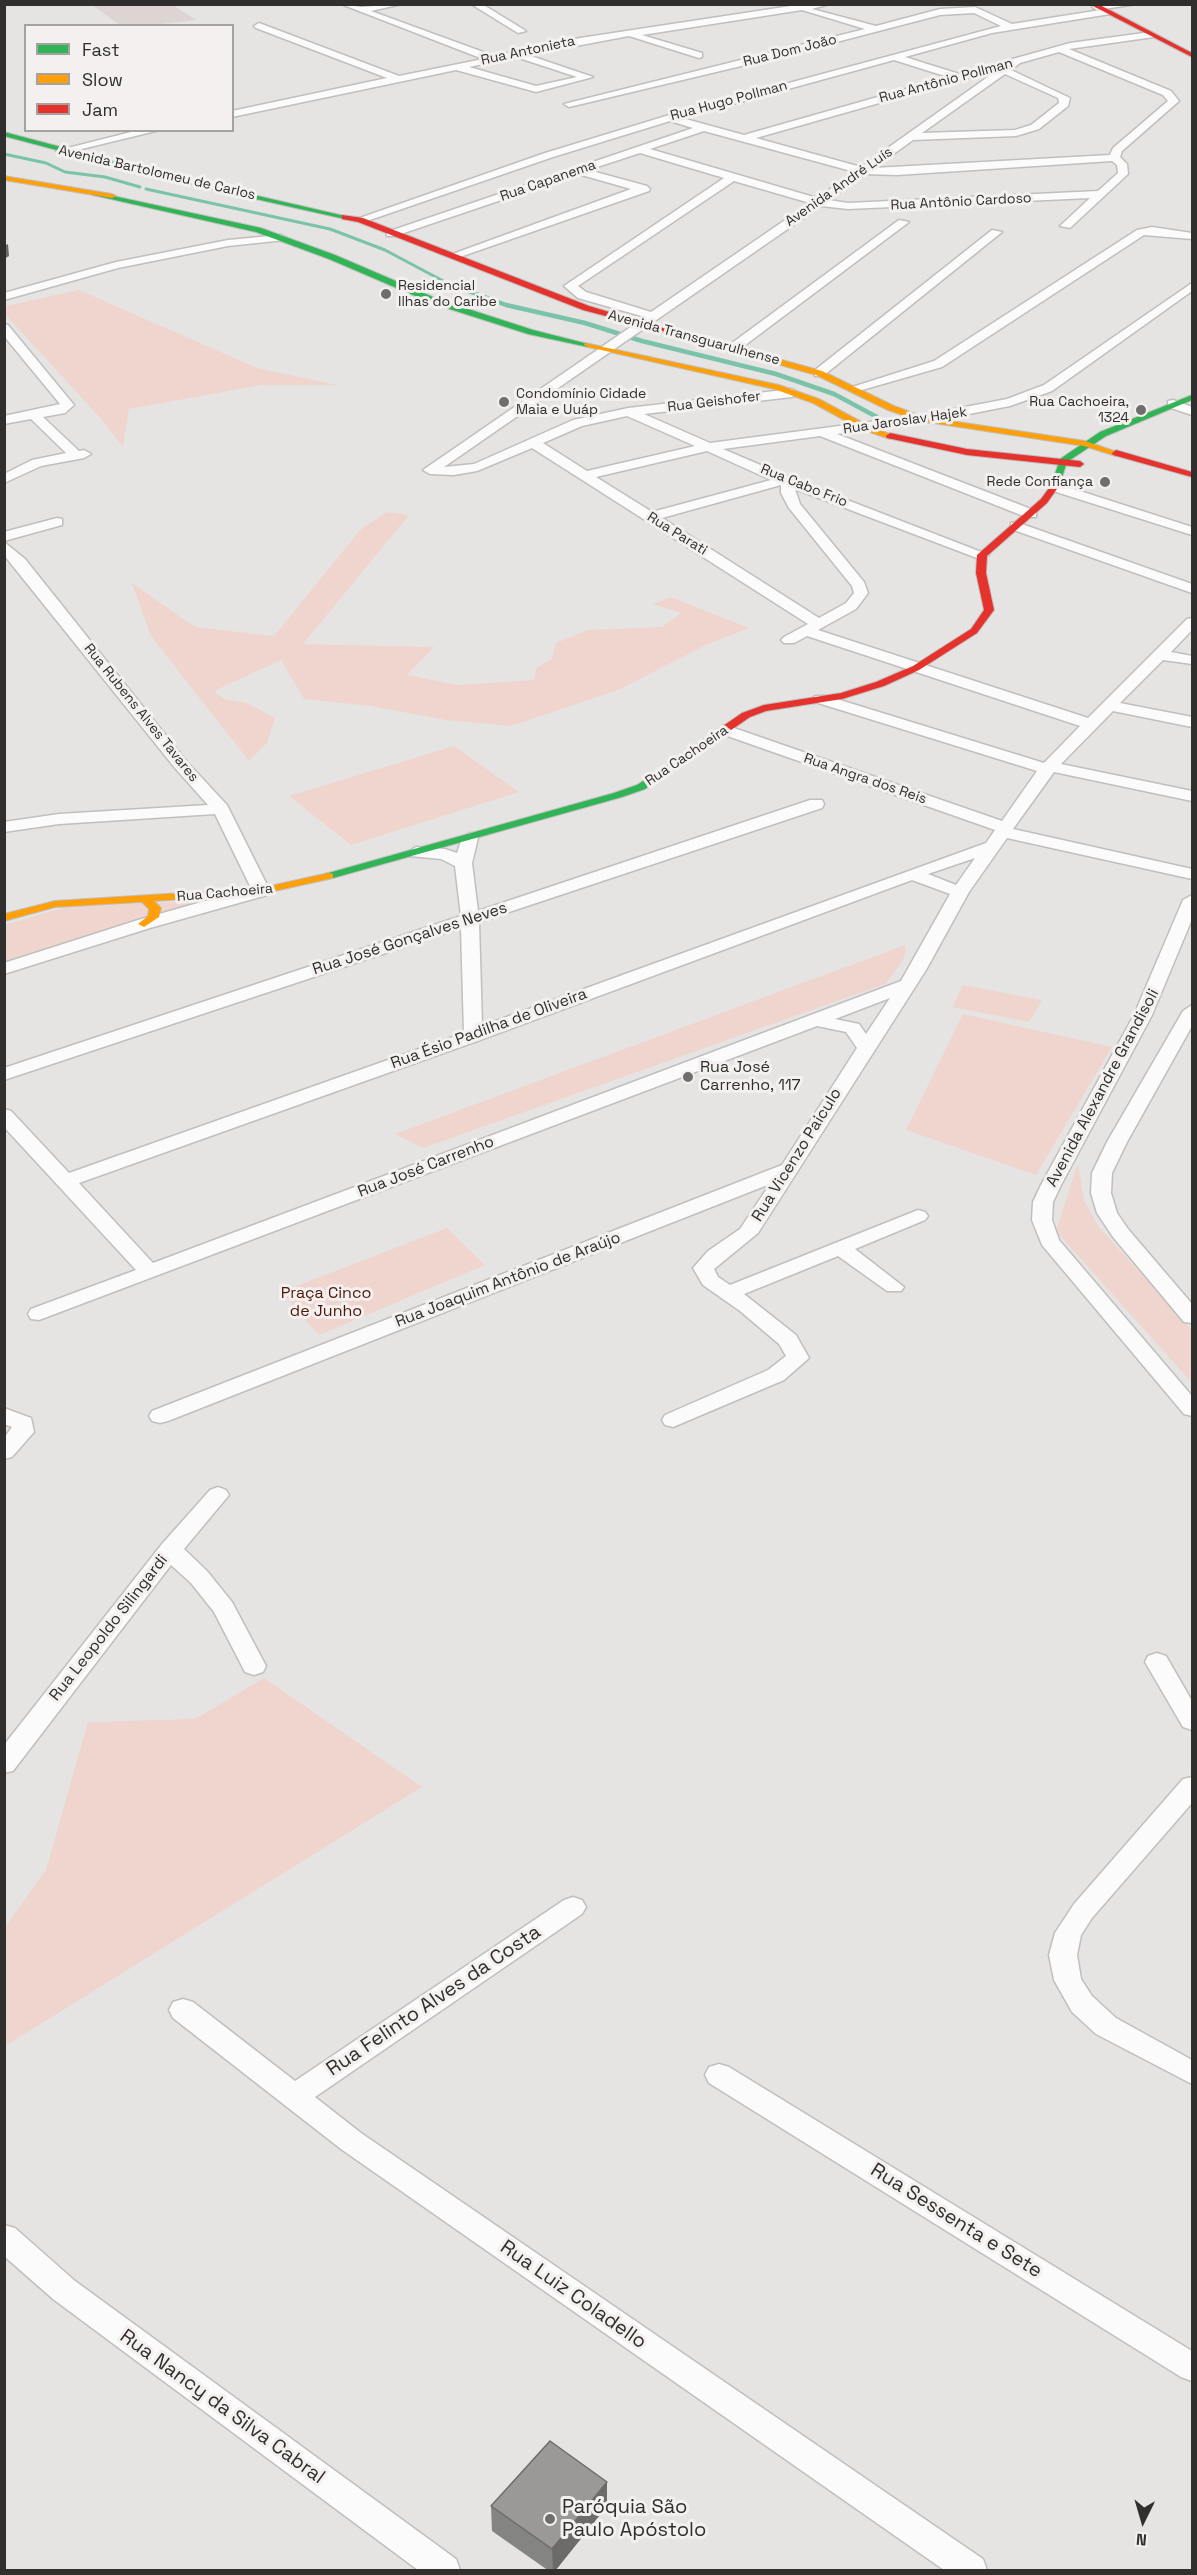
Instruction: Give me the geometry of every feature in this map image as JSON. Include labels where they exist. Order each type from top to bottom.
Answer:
[{"type":"main road","points":[[1099,8],[1192,55]]},
{"type":"main road","name":"Avenida Bartolomeu de Carlos","points":[[4,134],[162,176],[309,208]]},
{"type":"main road","points":[[4,178],[194,210],[267,227],[304,228]]},
{"type":"main road","name":"Avenida Transguarulhense","points":[[94,194],[237,224],[316,250],[437,302],[531,332],[754,381],[816,401],[864,427],[917,443],[943,448],[1063,460],[1095,466]]},
{"type":"main road","points":[[309,208],[320,217],[304,228],[296,238],[316,250]]},
{"type":"main road","name":"Avenida Transguarulhense","points":[[309,208],[360,220],[639,323],[819,373],[855,388],[891,408],[929,421],[1084,444],[1146,460]]},
{"type":"main road","points":[[326,226],[359,226],[398,235]]},
{"type":"main road","points":[[982,555],[1031,514],[1055,487],[1063,460],[1084,444],[1192,397]]},
{"type":"main road","points":[[917,443],[900,432],[904,424],[929,421]]},
{"type":"main road","points":[[1103,434],[1114,445],[1146,460],[1192,475]]},
{"type":"main road","points":[[943,448],[1049,453],[1084,444]]},
{"type":"main road","points":[[1136,474],[1192,488]]},
{"type":"main road","name":"Rua Cachoeira","points":[[4,918],[55,904],[261,891],[293,886],[470,838],[641,787],[747,715],[764,708],[863,690],[916,668],[974,631],[985,620],[989,610],[981,573],[982,555]]},
{"type":"main road","points":[[144,897],[155,908],[153,917],[144,924]]},
{"type":"street","points":[[345,4],[491,58]]},
{"type":"street","points":[[360,9],[398,4]]},
{"type":"street","points":[[475,4],[521,31]]},
{"type":"street","points":[[747,4],[764,12]]},
{"type":"street","name":"Rua Antonieta","points":[[234,114],[491,58],[627,34],[826,4]]},
{"type":"street","name":"Rua Hugo Pollman","points":[[360,220],[526,162],[670,117],[1009,26],[1099,8],[1133,4]]},
{"type":"street","points":[[804,6],[878,29]]},
{"type":"street","name":"Rua Dom João","points":[[569,104],[776,56],[940,12],[963,10],[984,13],[1009,26]]},
{"type":"street","points":[[260,26],[398,79]]},
{"type":"street","points":[[627,34],[699,55]]},
{"type":"street","name":"Rua Antônio Pollman","points":[[745,138],[957,77],[1008,66],[1060,49],[1151,35]]},
{"type":"street","points":[[1060,49],[1172,97],[1174,101],[1171,106],[1117,150],[1114,158]]},
{"type":"street","points":[[455,67],[536,89],[586,79],[587,75],[516,54]]},
{"type":"street","points":[[776,56],[799,63]]},
{"type":"street","points":[[893,56],[957,77]]},
{"type":"street","points":[[810,66],[833,73]]},
{"type":"street","points":[[911,137],[1016,133],[1035,127],[1064,105],[1065,101],[1062,96],[1008,66]]},
{"type":"street","name":"Avenida André Luís","points":[[430,470],[531,396],[606,349],[639,323],[667,307],[864,171],[1008,66]]},
{"type":"street","points":[[670,117],[864,171],[897,172],[1114,158],[1122,165],[1123,174],[1066,226]]},
{"type":"street","name":"Rua Capanema","points":[[398,235],[705,128]]},
{"type":"street","points":[[62,151],[146,132]]},
{"type":"street","name":"Rua Antônio Cardoso","points":[[642,150],[819,202],[875,207],[1103,194]]},
{"type":"street","points":[[579,171],[656,191]]},
{"type":"street","points":[[608,311],[570,286],[734,176]]},
{"type":"street","points":[[453,256],[643,188]]},
{"type":"street","points":[[732,349],[903,222]]},
{"type":"street","points":[[228,243],[237,224]]},
{"type":"street","points":[[855,388],[914,373],[938,364],[1148,230],[1192,236]]},
{"type":"street","points":[[819,373],[996,232]]},
{"type":"street","points":[[4,297],[116,265],[228,243],[282,238]]},
{"type":"street","name":"Rua Jaroslav Hajek","points":[[929,421],[980,410],[1048,388],[1192,286]]},
{"type":"street","points":[[4,328],[68,405],[60,410],[4,420]]},
{"type":"street","name":"Rua Geishofer","points":[[430,470],[454,471],[477,467],[535,444],[578,423],[628,412],[792,393]]},
{"type":"street","points":[[1173,404],[1192,411]]},
{"type":"street","name":"Rua Cabo Frio","points":[[628,412],[712,446],[787,481],[982,555]]},
{"type":"street","points":[[4,479],[37,463],[79,454],[34,415]]},
{"type":"street","name":"Rua Jaroslav Hajek","points":[[586,475],[712,446],[904,424]]},
{"type":"street","points":[[822,433],[1031,514]]},
{"type":"street","name":"Rua Parati","points":[[535,444],[650,517],[813,628],[916,668],[1089,723]]},
{"type":"street","points":[[650,517],[787,481],[788,493],[794,505],[859,585],[861,593],[851,606],[789,640]]},
{"type":"street","points":[[1055,487],[1192,531]]},
{"type":"street","points":[[4,537],[57,522]]},
{"type":"street","points":[[1016,526],[1192,589]]},
{"type":"street","name":"Rua Rubens Alves Tavares","points":[[4,546],[20,562],[181,765],[221,809],[261,891]]},
{"type":"street","name":"Rua Vicenzo Paiculo","points":[[673,1420],[776,1376],[798,1358],[789,1340],[710,1281],[703,1268],[715,1255],[748,1233],[907,985],[960,892],[1048,768],[1089,723],[1162,655],[1192,622]]},
{"type":"street","points":[[1162,655],[1192,660]]},
{"type":"street","points":[[821,699],[1048,768],[1192,796]]},
{"type":"street","points":[[1109,706],[1192,722]]},
{"type":"street","name":"Rua Angra dos Reis","points":[[725,730],[1004,830],[1192,874]]},
{"type":"street","name":"Rua José Gonçalves Neves","points":[[4,1074],[816,804]]},
{"type":"street","points":[[4,827],[59,819],[221,809]]},
{"type":"street","points":[[470,838],[463,862],[470,919],[473,1036]]},
{"type":"street","name":"Rua Ésio Padilha de Oliveira","points":[[66,1181],[473,1036],[991,847]]},
{"type":"street","points":[[416,852],[444,854],[463,862]]},
{"type":"street","points":[[912,874],[960,892]]},
{"type":"street","points":[[4,969],[144,924],[261,891]]},
{"type":"street","name":"Avenida Alexandre Grandisoli","points":[[1192,900],[1143,1015],[1051,1185],[1043,1203],[1042,1220],[1049,1241],[1192,1409]]},
{"type":"street","name":"Rua José Carrenho","points":[[39,1314],[907,985]]},
{"type":"street","points":[[1192,1011],[1112,1152],[1102,1173],[1101,1193],[1107,1213],[1120,1233],[1192,1317]]},
{"type":"street","points":[[813,1019],[852,1028],[866,1047]]},
{"type":"street","points":[[4,1115],[150,1272]]},
{"type":"street","name":"Rua Joaquim Antônio de Araújo","points":[[160,1416],[789,1169]]},
{"type":"street","points":[[728,1293],[918,1216]]},
{"type":"street","points":[[840,1248],[894,1287]]},
{"type":"street","points":[[4,1415],[23,1423],[23,1432],[4,1452]]},
{"type":"street","name":"Rua Leopoldo Silingardi","points":[[7,1756],[170,1550],[218,1495]]},
{"type":"street","points":[[170,1550],[199,1577],[224,1608],[255,1666]]},
{"type":"street","points":[[1157,1662],[1192,1722]]},
{"type":"street","points":[[1192,1786],[1083,1911],[1068,1933],[1063,1955],[1068,1980],[1082,2004],[1106,2026],[1192,2073]]},
{"type":"street","name":"Rua Felinto Alves da Costa","points":[[295,2096],[573,1906]]},
{"type":"street","name":"Rua Luiz Coladello","points":[[183,2010],[351,2140],[971,2571]]},
{"type":"street","name":"Rua Sessenta e Sete","points":[[719,2075],[1192,2367]]},
{"type":"street","name":"Rua Nancy da Silva Cabral","points":[[4,2237],[64,2290],[444,2571]]},
{"type":"shaded area","points":[[92,5],[173,5],[196,20],[162,24],[119,24]]},
{"type":"green space","points":[[79,290],[257,368],[337,385],[262,385],[129,409],[123,447],[102,420],[5,314],[5,306]]},
{"type":"green space","points":[[387,512],[409,515],[303,644],[434,647],[407,675],[458,685],[534,680],[536,668],[552,659],[556,643],[588,630],[662,627],[681,613],[653,604],[671,597],[749,628],[704,646],[618,690],[511,726],[446,720],[371,706],[304,699],[281,660],[214,691],[224,699],[247,703],[275,718],[267,743],[249,761],[151,636],[132,583],[195,627],[274,636],[361,529]]},
{"type":"green space","points":[[454,746],[519,792],[351,845],[289,796]]},
{"type":"green space","points":[[201,901],[5,961],[5,925],[66,907]]},
{"type":"green space","points":[[905,945],[906,952],[902,962],[885,984],[423,1148],[395,1134]]},
{"type":"green space","points":[[963,985],[1042,1000],[1029,1022],[952,1007]]},
{"type":"green space","points":[[963,1014],[1112,1047],[1036,1175],[906,1130]]},
{"type":"green space","points":[[1078,1163],[1084,1200],[1098,1226],[1192,1330],[1192,1383],[1056,1231]]},
{"type":"green space","name":"Praça Cinco de Junho","points":[[447,1228],[485,1265],[319,1335],[281,1292]]},
{"type":"green space","points":[[264,1678],[422,1787],[5,2046],[5,1927],[46,1870],[88,1722],[195,1719]]},
{"type":"building","points":[[550,2441],[607,2482],[552,2549],[491,2506]]},
{"type":"waterway","points":[[4,154],[46,163],[65,172],[105,177],[140,187]]},
{"type":"waterway","points":[[146,189],[330,229],[385,250],[447,283],[467,290]]},
{"type":"waterway","points":[[463,289],[506,305],[585,323],[642,341],[776,374],[834,394],[877,417]]},
{"type":"traffic: fast","points":[[4,134],[162,176],[345,217]]},
{"type":"traffic: fast","points":[[95,194],[258,230],[332,257],[437,302],[531,332],[588,345]]},
{"type":"traffic: fast","points":[[1055,486],[1063,461],[1103,434],[1192,397]]},
{"type":"traffic: fast","points":[[329,876],[618,795],[641,787],[676,763]]},
{"type":"traffic: slow","points":[[4,178],[112,196]]},
{"type":"traffic: slow","points":[[666,330],[819,373],[891,408],[923,419],[1085,444],[1116,453]]},
{"type":"traffic: slow","points":[[588,345],[776,387],[816,401],[864,427],[890,436]]},
{"type":"traffic: slow","points":[[4,918],[55,904],[261,891],[329,876]]},
{"type":"traffic: slow","points":[[144,897],[155,908],[153,917],[144,924]]},
{"type":"traffic: jam","points":[[1092,4],[1192,55]]},
{"type":"traffic: jam","points":[[345,217],[360,220],[586,308],[666,330]]},
{"type":"traffic: jam","points":[[890,436],[967,452],[1080,464]]},
{"type":"traffic: jam","points":[[1116,453],[1192,475]]},
{"type":"traffic: jam","points":[[676,763],[746,715],[764,708],[842,696],[880,684],[916,668],[974,631],[989,610],[981,573],[982,555],[1044,501],[1055,486]]},
{"type":"place","name":"Residencial Ilhas do Caribe","points":[[386,294]]},
{"type":"place","name":"Condomínio Cidade Maia e Uuáp","points":[[504,402]]},
{"type":"place","name":"Rua Cachoeira, 1324","points":[[1141,410]]},
{"type":"place","name":"Rede Confiança","points":[[1105,482]]},
{"type":"place","name":"Rua José Carrenho, 117","points":[[688,1077]]},
{"type":"place","name":"Paróquia São Paulo Apóstolo","points":[[550,2519]]}]
